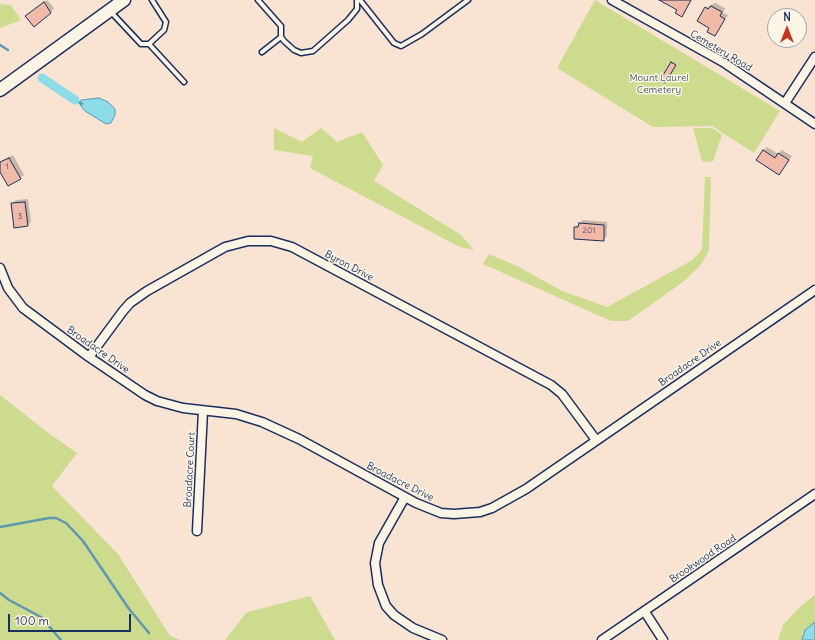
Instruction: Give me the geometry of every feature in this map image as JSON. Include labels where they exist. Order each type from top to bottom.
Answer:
[{"type":"main road","points":[[0,90],[124,0]]},
{"type":"street","name":"Cemetery Road","points":[[612,0],[723,62],[815,124]]},
{"type":"street","points":[[785,103],[815,57]]},
{"type":"street","name":"Byron Drive","points":[[89,357],[130,303],[147,291],[225,247],[248,240],[271,240],[292,247],[551,385],[562,394],[571,405],[596,440]]},
{"type":"street","name":"Broadacre Drive","points":[[0,268],[8,288],[23,308],[89,357],[134,388],[157,401],[183,408],[236,414],[262,422],[299,439],[405,497],[441,513],[454,514],[480,512],[504,502],[521,492],[815,290]]},
{"type":"street","name":"Broadacre Court","points":[[197,531],[204,411]]},
{"type":"street","name":"Brookwood Road","points":[[602,640],[815,494]]},
{"type":"street","points":[[405,497],[379,543],[375,563],[378,585],[386,606],[398,619],[413,628],[442,640]]},
{"type":"street","points":[[644,612],[663,640]]},
{"type":"lane","points":[[110,10],[141,44],[149,44],[164,30],[166,22],[152,0]]},
{"type":"lane","points":[[258,0],[281,26],[281,37],[294,50],[301,53],[314,51],[348,20],[357,9],[358,0]]},
{"type":"lane","points":[[358,0],[394,43],[401,46],[422,34],[468,0]]},
{"type":"lane","points":[[262,52],[281,37]]},
{"type":"lane","points":[[149,44],[184,82]]},
{"type":"green space","name":"Mount Laurel Cemetery","points":[[595,0],[780,111],[754,153],[712,126],[653,127],[557,68]]},
{"type":"green space","points":[[0,4],[11,5],[21,20],[0,28]]},
{"type":"green space","points":[[274,128],[302,142],[321,128],[337,142],[362,132],[383,165],[374,181],[461,235],[474,250],[460,247],[310,168],[313,156],[274,150]]},
{"type":"green space","points":[[693,128],[712,128],[722,135],[713,161],[702,161]]},
{"type":"green space","points":[[705,177],[711,177],[709,251],[700,266],[683,282],[628,321],[611,321],[483,264],[489,254],[519,267],[562,291],[607,307],[691,261],[702,250]]},
{"type":"green space","points":[[0,395],[47,432],[77,453],[52,486],[118,554],[170,636],[181,640],[0,640]]},
{"type":"green space","points":[[815,595],[815,640],[778,640],[783,625],[801,606]]},
{"type":"green space","points":[[310,596],[335,640],[225,640],[247,612]]},
{"type":"water","points":[[99,98],[108,102],[115,109],[115,115],[111,123],[106,124],[85,111],[80,105],[81,100]]},
{"type":"water","points":[[815,622],[815,640],[802,640],[805,630]]},
{"type":"building","points":[[659,0],[691,0],[682,17],[675,13],[677,10]]},
{"type":"building","points":[[44,2],[51,13],[34,27],[25,16]]},
{"type":"building","points":[[711,6],[722,12],[720,16],[725,19],[715,36],[707,32],[709,28],[697,21],[705,7],[708,9]]},
{"type":"building","points":[[671,62],[676,65],[665,83],[660,80]]},
{"type":"building","points":[[763,150],[775,158],[778,153],[789,160],[779,175],[756,160]]},
{"type":"building","points":[[9,158],[21,179],[8,186],[0,172],[0,162]]},
{"type":"building","points":[[25,202],[28,226],[14,228],[11,203]]},
{"type":"building","points":[[579,223],[604,225],[604,241],[574,239],[574,227],[578,227]]},
{"type":"waterway","points":[[0,45],[8,50]]},
{"type":"waterway","points":[[42,78],[75,100]]},
{"type":"waterway","points":[[75,100],[82,104]]},
{"type":"waterway","points":[[0,527],[49,518],[56,518],[66,523],[83,541],[129,609],[149,633]]},
{"type":"waterway","points":[[0,593],[9,600],[41,617],[61,640]]}]
